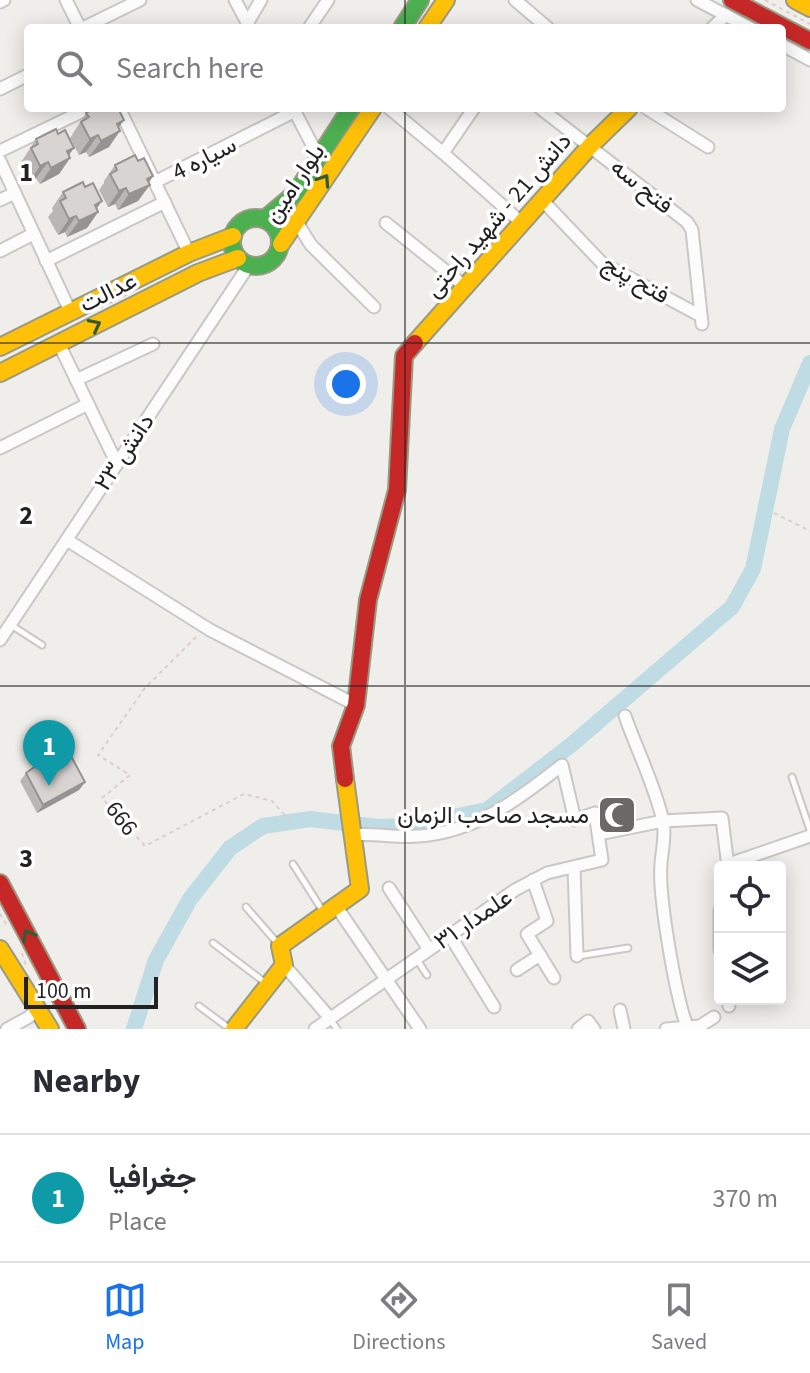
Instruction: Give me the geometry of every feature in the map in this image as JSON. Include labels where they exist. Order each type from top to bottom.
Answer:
[{"type":"street","points":[[66,0],[80,24]]},
{"type":"street","points":[[90,24],[140,0]]},
{"type":"street","points":[[235,0],[248,24]]},
{"type":"street","points":[[249,24],[261,0]]},
{"type":"street","points":[[312,24],[328,0]]},
{"type":"street","points":[[405,24],[420,0]]},
{"type":"street","points":[[430,24],[446,0]]},
{"type":"street","points":[[515,0],[543,24]]},
{"type":"street","points":[[697,0],[729,8],[768,24]]},
{"type":"street","points":[[795,0],[810,8]]},
{"type":"street","points":[[715,24],[729,8]]},
{"type":"street","points":[[729,8],[746,24]]},
{"type":"street","points":[[786,31],[810,41]]},
{"type":"street","points":[[786,47],[810,60]]},
{"type":"street","points":[[0,89],[24,77]]},
{"type":"street","points":[[0,151],[81,112]]},
{"type":"street","points":[[121,112],[189,253]]},
{"type":"street","name":"سیاره 4","points":[[155,182],[290,112]]},
{"type":"street","points":[[295,112],[319,158]]},
{"type":"street","name":"بلوار امین","points":[[265,219],[285,203],[348,112]]},
{"type":"street","name":"بلوار امین","points":[[281,244],[370,112]]},
{"type":"street","points":[[394,112],[523,224]]},
{"type":"street","points":[[443,153],[471,112]]},
{"type":"street","name":"فتح سه","points":[[546,112],[687,222],[692,230],[702,320]]},
{"type":"street","name":"دانش 21 - شهید راحتی","points":[[356,705],[368,600],[397,490],[404,356],[591,145],[625,112]]},
{"type":"street","points":[[652,112],[708,147]]},
{"type":"street","points":[[0,161],[70,311]]},
{"type":"street","points":[[0,200],[15,193]]},
{"type":"street","name":"فتح پنج","points":[[543,201],[602,263],[702,320]]},
{"type":"street","points":[[46,261],[165,202]]},
{"type":"street","points":[[285,203],[286,216],[296,221],[311,245],[374,307]]},
{"type":"street","points":[[247,219],[265,219],[277,228],[281,244],[272,260],[261,265],[244,261],[233,236],[238,226],[247,219]]},
{"type":"street","points":[[386,223],[467,288]]},
{"type":"street","points":[[0,251],[33,234]]},
{"type":"street","name":"عدالت","points":[[0,347],[189,253],[233,236]]},
{"type":"street","name":"عدالت","points":[[0,373],[198,273],[244,261]]},
{"type":"street","name":"دانش ۲۳","points":[[0,640],[117,464],[244,261]]},
{"type":"street","points":[[59,344],[117,464]]},
{"type":"street","points":[[76,380],[153,344]]},
{"type":"street","points":[[0,448],[88,404]]},
{"type":"street","points":[[67,540],[210,630],[356,705],[341,746],[360,889],[280,946],[284,965],[330,1018]]},
{"type":"street","points":[[625,716],[663,821],[665,851],[661,864],[667,917],[677,990],[688,1028]]},
{"type":"street","points":[[351,835],[417,837],[468,825],[511,803],[562,765],[575,820],[595,813],[599,834],[663,821],[722,818],[727,861]]},
{"type":"street","points":[[740,861],[810,833]]},
{"type":"street","name":"علمدار ۳۱","points":[[315,1029],[428,948],[533,880],[602,860],[599,834]]},
{"type":"street","points":[[574,867],[577,956]]},
{"type":"street","points":[[533,880],[547,921],[527,934],[554,978]]},
{"type":"street","points":[[0,883],[77,1029]]},
{"type":"street","points":[[389,888],[428,948]]},
{"type":"street","points":[[330,910],[387,977],[420,1029]]},
{"type":"street","points":[[449,934],[494,1007]]},
{"type":"street","points":[[0,949],[44,1020]]},
{"type":"street","points":[[517,970],[540,955]]},
{"type":"street","points":[[232,1029],[284,965]]},
{"type":"street","points":[[620,1010],[624,1029]]},
{"type":"street","points":[[7,1029],[29,1017],[44,1020]]},
{"type":"street","points":[[666,1029],[700,1026],[714,1017]]},
{"type":"street","points":[[578,1029],[588,1021],[594,1029]]},
{"type":"lane","points":[[10,624],[42,645]]},
{"type":"lane","points":[[792,777],[810,833]]},
{"type":"lane","points":[[293,864],[330,910]]},
{"type":"lane","points":[[246,907],[280,946]]},
{"type":"lane","points":[[213,943],[267,984]]},
{"type":"lane","points":[[577,956],[628,948]]},
{"type":"lane","points":[[416,957],[427,975]]},
{"type":"lane","points":[[199,1006],[232,1029]]},
{"type":"lane","points":[[330,1018],[337,1029]]},
{"type":"path","points":[[765,0],[810,24]]},
{"type":"path","points":[[774,513],[810,531]]},
{"type":"path","name":"666","points":[[196,637],[145,688],[98,755],[130,775],[102,798],[145,846],[244,794],[272,801],[291,822]]},
{"type":"building","points":[[120,112],[124,120],[117,124],[120,131],[101,141],[98,135],[90,139],[81,122],[89,117],[86,113]]},
{"type":"building","points":[[56,129],[58,134],[65,130],[74,148],[67,151],[70,158],[51,168],[48,162],[40,166],[31,148],[38,144],[36,139]]},
{"type":"building","points":[[135,155],[138,161],[144,158],[153,176],[147,179],[150,185],[129,194],[126,188],[119,191],[110,174],[117,170],[115,165]]},
{"type":"building","points":[[83,182],[85,187],[93,183],[102,201],[95,205],[98,212],[79,221],[76,216],[69,219],[60,201],[66,198],[63,192]]},
{"type":"building","points":[[65,745],[85,782],[43,805],[26,773]]},
{"type":"waterway","points":[[134,1029],[156,960],[190,899],[230,848],[263,826],[310,819],[378,827],[408,826],[487,810],[571,745],[732,607],[753,569],[782,429],[810,363]]},
{"type":"traffic: fast","points":[[405,24],[420,0]]},
{"type":"traffic: fast","points":[[265,219],[296,193],[348,112]]},
{"type":"traffic: fast","points":[[256,218],[273,225],[280,242],[273,259],[256,266],[239,259],[232,242],[239,225],[256,218]]},
{"type":"traffic: slow","points":[[430,24],[446,0]]},
{"type":"traffic: slow","points":[[795,0],[810,8]]},
{"type":"traffic: slow","points":[[281,244],[370,112]]},
{"type":"traffic: slow","points":[[415,343],[591,145],[625,112]]},
{"type":"traffic: slow","points":[[0,347],[189,253],[233,236]]},
{"type":"traffic: slow","points":[[0,373],[198,273],[238,258]]},
{"type":"traffic: slow","points":[[234,1029],[284,965],[280,946],[360,889],[345,779]]},
{"type":"traffic: slow","points":[[0,949],[50,1029]]},
{"type":"traffic: jam","points":[[732,0],[778,24]]},
{"type":"traffic: jam","points":[[786,28],[810,41]]},
{"type":"traffic: jam","points":[[345,779],[341,746],[356,705],[368,600],[397,490],[404,356],[415,343]]},
{"type":"traffic: jam","points":[[0,883],[77,1029]]},
{"type":"place","name":"جغرافیا","points":[[49,786]]},
{"type":"place","name":"مسجد صاحب الزمان","points":[[617,815]]}]
